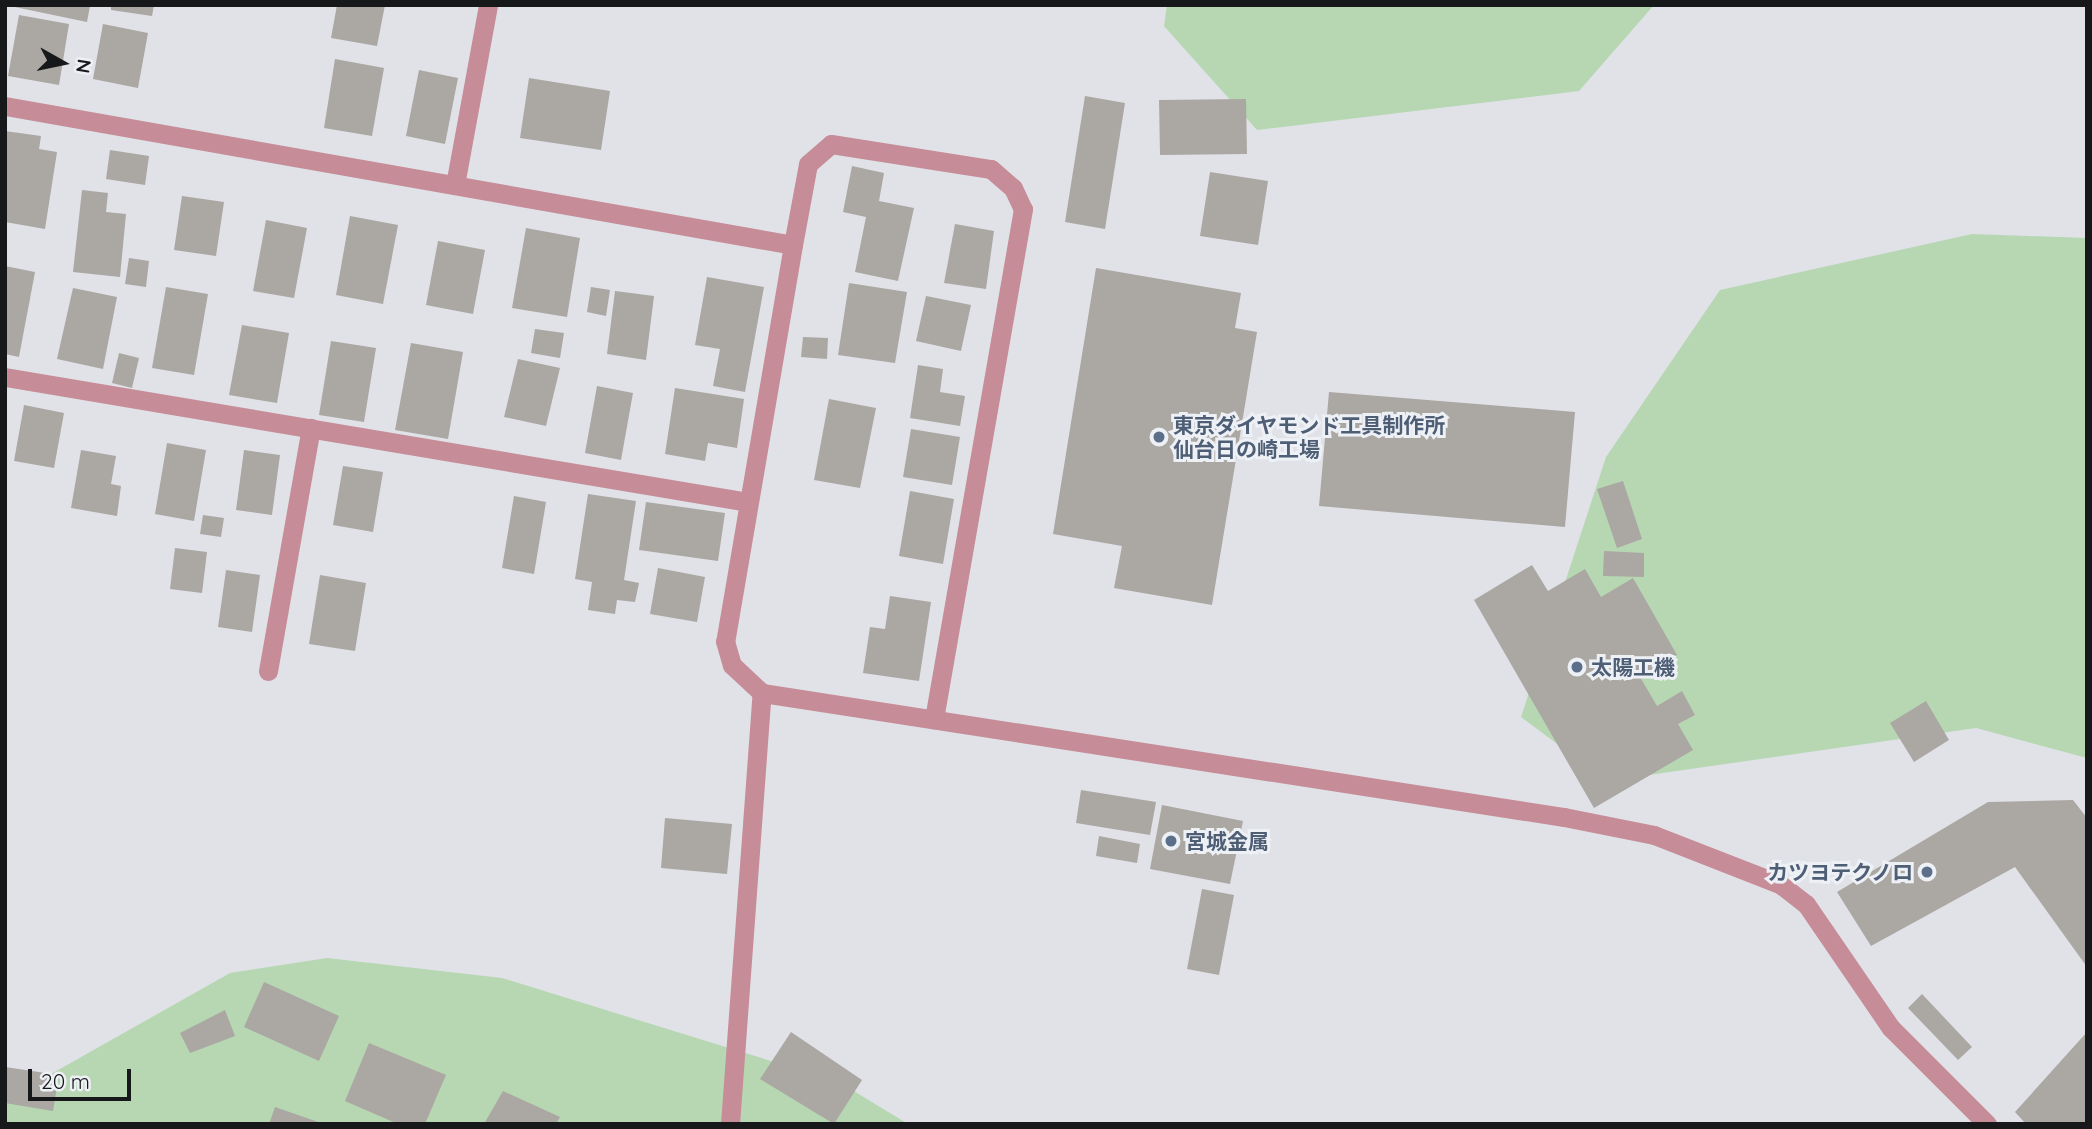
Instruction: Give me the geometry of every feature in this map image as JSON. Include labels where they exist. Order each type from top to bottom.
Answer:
[{"type":"street","points":[[455,185],[488,5]]},
{"type":"street","points":[[5,106],[793,245]]},
{"type":"street","points":[[934,719],[1023,209],[1013,188],[991,169],[831,144],[808,164],[725,641],[732,665],[762,693],[1550,814],[1654,835],[1780,884],[1806,904],[1891,1028],[1987,1124]]},
{"type":"street","points":[[5,377],[748,502]]},
{"type":"street","points":[[268,671],[311,428]]},
{"type":"street","points":[[730,1124],[762,693]]},
{"type":"green space","points":[[1167,5],[1654,5],[1579,91],[1257,130],[1164,26]]},
{"type":"green space","points":[[1972,234],[2087,238],[2087,758],[1976,728],[1607,781],[1521,717],[1606,457],[1720,290]]},
{"type":"green space","points":[[327,958],[502,978],[839,1082],[908,1124],[5,1124],[5,1100],[230,973]]},
{"type":"building","points":[[5,5],[84,5],[90,6],[87,22]]},
{"type":"building","points":[[111,5],[154,5],[152,16],[111,10]]},
{"type":"building","points":[[337,5],[385,5],[377,46],[331,38]]},
{"type":"building","points":[[19,15],[69,24],[59,85],[8,76]]},
{"type":"building","points":[[103,24],[148,33],[138,88],[93,79]]},
{"type":"building","points":[[335,59],[384,68],[372,136],[324,128]]},
{"type":"building","points":[[419,70],[458,78],[445,144],[406,136]]},
{"type":"building","points":[[529,78],[610,91],[601,150],[520,138]]},
{"type":"building","points":[[1085,96],[1125,103],[1105,229],[1065,222]]},
{"type":"building","points":[[1246,99],[1247,154],[1160,155],[1159,100]]},
{"type":"building","points":[[5,131],[41,136],[39,149],[57,152],[45,229],[5,222]]},
{"type":"building","points":[[110,150],[149,156],[145,185],[106,179]]},
{"type":"building","points":[[852,166],[884,173],[879,201],[914,208],[898,281],[855,272],[866,217],[843,212]]},
{"type":"building","points":[[1210,172],[1268,181],[1258,245],[1200,236]]},
{"type":"building","points":[[82,190],[108,193],[106,212],[126,214],[120,277],[73,272]]},
{"type":"building","points":[[182,196],[224,202],[216,256],[174,250]]},
{"type":"building","points":[[350,216],[398,225],[383,304],[336,295]]},
{"type":"building","points":[[266,220],[307,228],[294,298],[253,291]]},
{"type":"building","points":[[955,224],[994,231],[986,289],[944,283]]},
{"type":"building","points":[[526,228],[580,238],[567,317],[512,308]]},
{"type":"building","points":[[438,241],[485,250],[473,314],[426,305]]},
{"type":"building","points":[[129,258],[149,261],[146,287],[125,284]]},
{"type":"building","points":[[5,266],[35,272],[19,357],[5,354]]},
{"type":"building","points":[[1096,268],[1241,293],[1235,328],[1257,332],[1212,605],[1114,588],[1122,546],[1053,534]]},
{"type":"building","points":[[707,277],[764,287],[745,392],[713,386],[720,349],[695,345]]},
{"type":"building","points":[[849,283],[907,292],[895,363],[838,355]]},
{"type":"building","points":[[166,287],[208,294],[194,375],[152,368]]},
{"type":"building","points":[[591,287],[610,290],[606,316],[587,312]]},
{"type":"building","points":[[73,288],[117,297],[103,369],[57,359]]},
{"type":"building","points":[[615,291],[654,296],[646,360],[607,354]]},
{"type":"building","points":[[926,296],[971,305],[961,351],[916,341]]},
{"type":"building","points":[[242,325],[289,333],[277,403],[229,395]]},
{"type":"building","points":[[535,329],[564,333],[560,358],[531,353]]},
{"type":"building","points":[[803,337],[828,338],[827,359],[801,357]]},
{"type":"building","points":[[331,341],[376,348],[364,422],[319,415]]},
{"type":"building","points":[[411,343],[463,352],[448,439],[395,430]]},
{"type":"building","points":[[119,353],[139,358],[132,388],[112,383]]},
{"type":"building","points":[[518,359],[560,368],[546,426],[504,417]]},
{"type":"building","points":[[918,365],[943,369],[940,392],[965,396],[960,426],[910,418]]},
{"type":"building","points":[[597,386],[633,393],[621,460],[585,453]]},
{"type":"building","points":[[675,388],[744,399],[737,448],[708,443],[705,461],[665,454]]},
{"type":"building","points":[[1329,392],[1575,412],[1565,527],[1319,506]]},
{"type":"building","points":[[829,399],[876,408],[860,488],[814,480]]},
{"type":"building","points":[[24,405],[64,413],[54,468],[14,461]]},
{"type":"building","points":[[911,429],[960,437],[952,485],[903,477]]},
{"type":"building","points":[[167,443],[206,450],[194,521],[155,514]]},
{"type":"building","points":[[81,450],[116,456],[111,484],[121,486],[117,516],[71,508]]},
{"type":"building","points":[[244,450],[280,455],[272,515],[236,510]]},
{"type":"building","points":[[343,466],[383,472],[373,532],[333,525]]},
{"type":"building","points":[[1623,481],[1642,539],[1617,548],[1597,489]]},
{"type":"building","points":[[910,491],[954,499],[943,564],[899,556]]},
{"type":"building","points":[[588,494],[636,501],[624,580],[639,583],[635,602],[617,600],[615,614],[588,610],[592,582],[575,579]]},
{"type":"building","points":[[514,496],[546,502],[534,574],[502,568]]},
{"type":"building","points":[[646,502],[725,513],[718,561],[639,550]]},
{"type":"building","points":[[203,515],[224,518],[221,537],[200,534]]},
{"type":"building","points":[[175,548],[207,552],[202,593],[170,589]]},
{"type":"building","points":[[1604,551],[1644,553],[1644,577],[1603,576]]},
{"type":"building","points":[[1532,565],[1548,591],[1585,569],[1601,597],[1633,578],[1677,655],[1640,677],[1657,706],[1682,691],[1695,715],[1678,724],[1693,750],[1594,808],[1474,600]]},
{"type":"building","points":[[658,568],[705,577],[697,622],[650,614]]},
{"type":"building","points":[[226,570],[260,575],[252,632],[218,627]]},
{"type":"building","points":[[320,575],[366,583],[355,651],[309,644]]},
{"type":"building","points":[[890,596],[931,602],[919,681],[863,673],[870,627],[885,629]]},
{"type":"building","points":[[1926,701],[1949,740],[1914,762],[1890,723]]},
{"type":"building","points":[[1081,790],[1156,802],[1150,835],[1076,823]]},
{"type":"building","points":[[2073,800],[2087,818],[2087,967],[2015,867],[1871,946],[1837,892],[1988,802]]},
{"type":"building","points":[[1162,805],[1243,821],[1230,884],[1150,869]]},
{"type":"building","points":[[665,818],[732,824],[727,874],[661,868]]},
{"type":"building","points":[[1099,836],[1140,844],[1137,863],[1096,856]]},
{"type":"building","points":[[1202,889],[1234,895],[1219,975],[1187,969]]},
{"type":"building","points":[[264,982],[339,1016],[319,1061],[244,1027]]},
{"type":"building","points":[[1922,994],[1972,1047],[1958,1060],[1908,1008]]},
{"type":"building","points":[[225,1010],[235,1036],[190,1053],[180,1033]]},
{"type":"building","points":[[791,1032],[862,1080],[834,1124],[760,1079]]},
{"type":"building","points":[[2087,1032],[2087,1124],[2026,1124],[2015,1112]]},
{"type":"building","points":[[369,1043],[446,1075],[425,1124],[398,1124],[345,1101]]},
{"type":"building","points":[[5,1067],[59,1075],[53,1111],[5,1103]]},
{"type":"building","points":[[503,1091],[560,1117],[556,1124],[484,1124]]},
{"type":"building","points":[[275,1107],[321,1123],[321,1124],[269,1124]]},
{"type":"place","name":"東京ダイヤモンド工具制作所 仙台日の崎工場","points":[[1159,437]]},
{"type":"place","name":"太陽工機","points":[[1577,667]]},
{"type":"place","name":"宮城金属","points":[[1171,841]]},
{"type":"place","name":"カツヨテクノロ","points":[[1927,872]]}]
